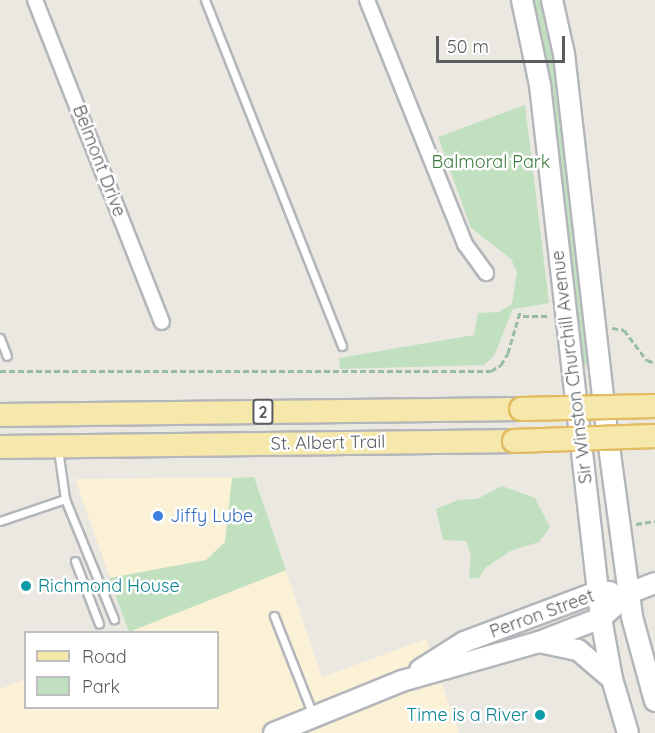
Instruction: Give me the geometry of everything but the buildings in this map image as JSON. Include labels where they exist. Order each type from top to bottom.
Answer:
[{"type":"main road","name":"Sir Winston Churchill Avenue","points":[[522,0],[540,85],[597,592],[612,679],[628,733]]},
{"type":"main road","name":"Sir Winston Churchill Avenue","points":[[552,0],[564,54],[592,276],[606,424],[632,617],[655,701]]},
{"type":"main road","name":"St. Albert Trail","points":[[0,415],[655,406]]},
{"type":"main road","name":"St. Albert Trail","points":[[0,447],[514,441],[655,436]]},
{"type":"main road","points":[[629,593],[655,583]]},
{"type":"main road","name":"Perron Street","points":[[402,681],[464,642],[597,592],[629,593]]},
{"type":"main road","name":"Perron Street","points":[[274,733],[402,681],[539,642],[601,618],[629,593]]},
{"type":"main road","points":[[539,642],[578,650],[612,679]]},
{"type":"street","name":"Belmont Drive","points":[[35,0],[162,322]]},
{"type":"street","points":[[367,0],[465,243],[486,273]]},
{"type":"lane","points":[[205,0],[342,345]]},
{"type":"lane","points":[[0,338],[7,356]]},
{"type":"lane","points":[[58,446],[65,499],[114,619]]},
{"type":"lane","points":[[0,521],[65,499]]},
{"type":"lane","points":[[75,561],[99,624]]},
{"type":"lane","points":[[89,598],[103,592]]},
{"type":"lane","points":[[273,616],[314,717]]},
{"type":"path","points":[[0,371],[491,371],[501,365],[508,353],[520,312]]},
{"type":"path","points":[[523,316],[553,315]]},
{"type":"path","points":[[610,328],[624,330],[648,360],[655,363]]},
{"type":"path","points":[[630,525],[655,521]]},
{"type":"shaded area","points":[[254,477],[322,677],[426,639],[459,733],[0,733],[0,689],[24,679],[24,709],[219,709],[219,631],[129,631],[75,479]]},
{"type":"green space","points":[[533,0],[543,0],[558,78],[591,365],[582,366],[551,96]]},
{"type":"green space","name":"Balmoral Park","points":[[525,105],[549,303],[513,309],[494,356],[484,365],[340,369],[339,358],[474,335],[478,313],[499,312],[512,304],[517,272],[511,259],[471,228],[438,137]]},
{"type":"green space","points":[[254,477],[286,570],[129,631],[109,578],[206,560],[225,542],[232,478]]},
{"type":"green space","points":[[502,486],[535,498],[550,527],[539,542],[510,551],[485,568],[479,578],[469,578],[471,556],[466,541],[443,540],[436,509],[458,500],[477,499]]},
{"type":"place","name":"Jiffy Lube","points":[[158,516]]},
{"type":"place","name":"Richmond House","points":[[26,586]]},
{"type":"place","name":"Time is a River","points":[[540,715]]}]
